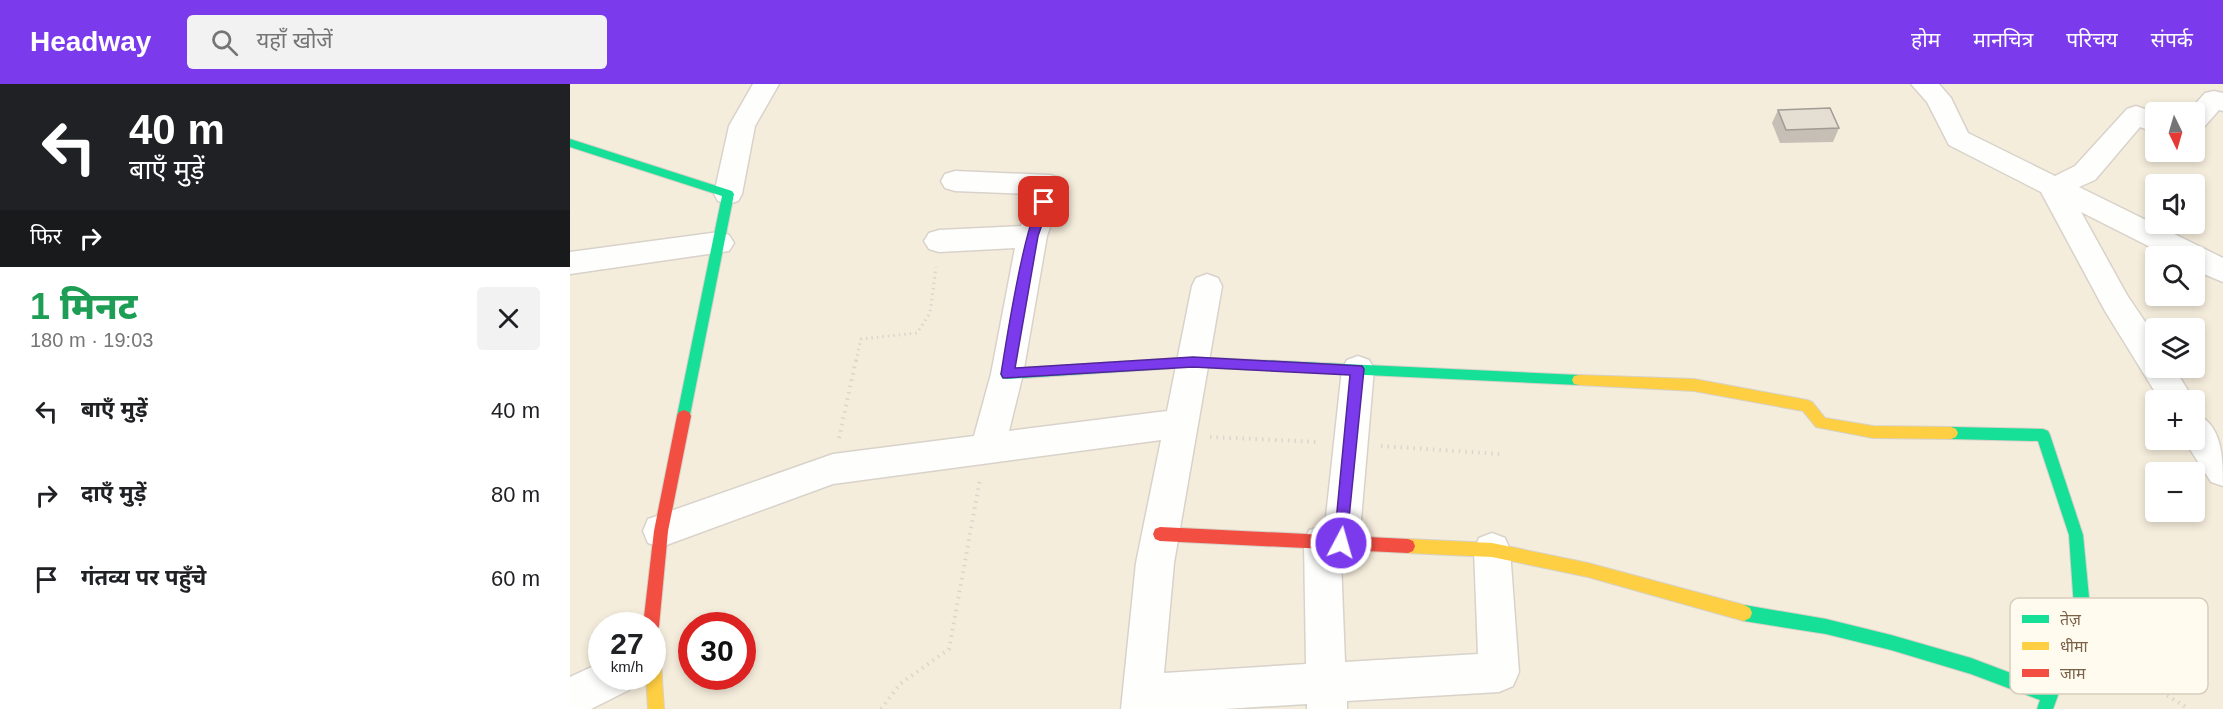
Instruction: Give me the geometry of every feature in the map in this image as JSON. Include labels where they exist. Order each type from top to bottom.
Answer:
[{"type":"street","points":[[652,612],[661,531],[742,126],[766,84]]},
{"type":"street","points":[[1924,84],[1938,98],[1958,139],[2172,246]]},
{"type":"street","points":[[2205,109],[2214,99],[2223,103]]},
{"type":"street","points":[[2053,188],[2085,173],[2136,115],[2145,119]]},
{"type":"street","points":[[570,143],[728,195]]},
{"type":"street","points":[[955,181],[1050,185],[1032,236],[1007,374],[987,448]]},
{"type":"street","points":[[2053,188],[2116,303],[2145,349]]},
{"type":"street","points":[[939,241],[1032,236]]},
{"type":"street","points":[[570,263],[719,243]]},
{"type":"street","points":[[2205,262],[2223,271]]},
{"type":"street","points":[[1207,286],[1155,563],[1142,702],[1327,696],[1499,672],[1492,550]]},
{"type":"street","points":[[1007,374],[1193,362],[1694,385],[1806,406],[1821,423],[1873,432],[2043,435],[2076,535],[2081,598]]},
{"type":"street","points":[[1327,696],[1332,542],[1358,369]]},
{"type":"street","points":[[661,531],[833,469],[1183,423]]},
{"type":"street","points":[[2205,444],[2223,471]]},
{"type":"street","points":[[1160,534],[1492,550],[1588,570],[1767,619],[1836,628],[2010,679]]},
{"type":"street","points":[[570,698],[588,689]]},
{"type":"street","points":[[655,690],[656,709]]},
{"type":"street","points":[[2045,709],[2048,695]]},
{"type":"path","points":[[833,469],[861,339],[917,333],[930,313],[939,241]]},
{"type":"path","points":[[881,709],[900,684],[949,649],[987,448]]},
{"type":"path","points":[[2165,694],[2189,709]]},
{"type":"shaded area","points":[[570,84],[2223,84],[2223,709],[570,709]]},
{"type":"building","points":[[1830,108],[1839,128],[1786,130],[1778,110]]},
{"type":"traffic: fast","points":[[570,143],[728,194],[684,416]]},
{"type":"traffic: fast","points":[[1007,374],[1193,362],[1579,380]]},
{"type":"traffic: fast","points":[[1951,433],[2043,435],[2076,535],[2081,598]]},
{"type":"traffic: fast","points":[[1744,613],[1826,626],[1944,658],[2010,680]]},
{"type":"traffic: fast","points":[[2045,709],[2050,694]]},
{"type":"traffic: slow","points":[[1579,380],[1694,385],[1807,406],[1821,423],[1873,432],[1951,433]]},
{"type":"traffic: slow","points":[[1408,546],[1492,550],[1588,570],[1744,613]]},
{"type":"traffic: slow","points":[[655,690],[656,709]]},
{"type":"traffic: jam","points":[[652,612],[661,531],[684,416]]},
{"type":"traffic: jam","points":[[1160,534],[1408,546]]},
{"type":"route","points":[[1044,202],[1032,236],[1007,374],[1193,362],[1358,369],[1341,543]]}]
